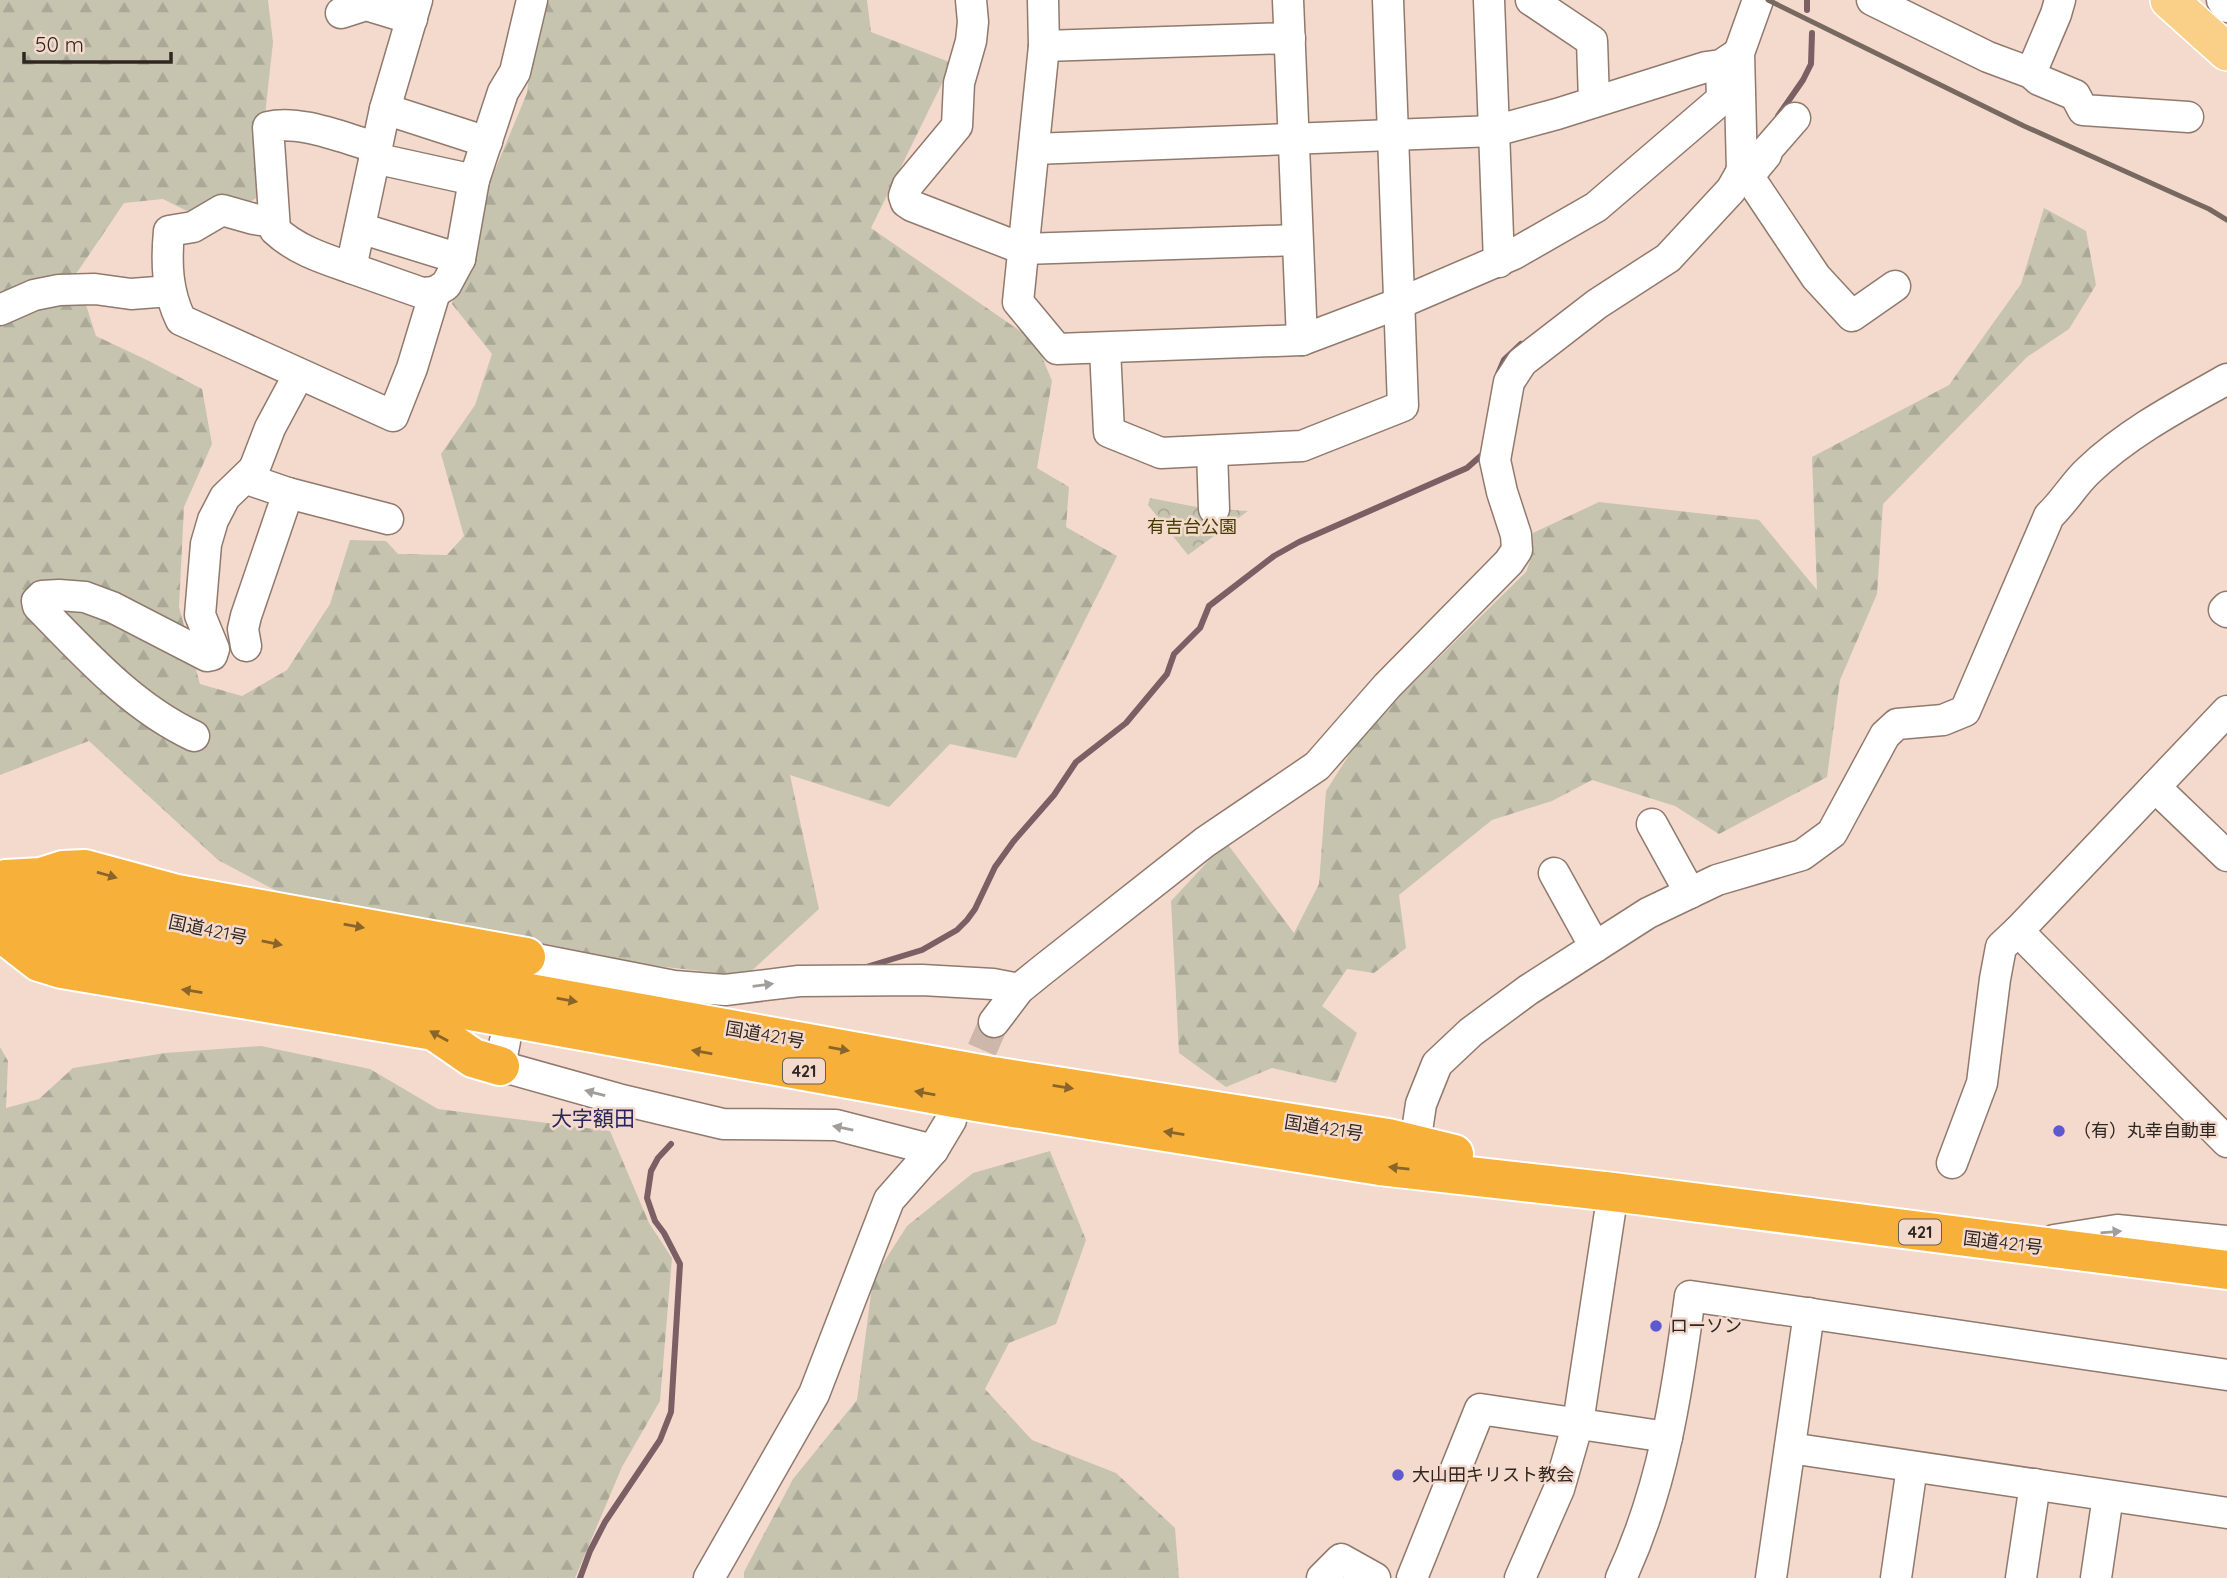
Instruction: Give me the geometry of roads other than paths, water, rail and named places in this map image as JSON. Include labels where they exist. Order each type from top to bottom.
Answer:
[{"type":"highway","points":[[26,887],[63,870],[85,869],[177,894],[525,964]]},
{"type":"highway","points":[[0,880],[26,887],[51,916],[161,940],[193,956]]},
{"type":"highway","name":"国道421号","points":[[26,887],[424,974],[986,1075],[1415,1144],[1613,1192]]},
{"type":"highway","name":"国道421号","points":[[0,919],[415,1001],[976,1102],[1380,1166],[1613,1192],[2227,1270]]},
{"type":"highway","points":[[0,935],[7,937],[39,962],[62,969],[434,1031],[473,1058],[503,1054]]},
{"type":"main road","points":[[2169,0],[2227,52]]},
{"type":"street","points":[[474,180],[375,153],[298,125],[282,123],[268,127],[275,230],[283,238],[317,257],[422,293],[435,292],[446,285],[460,259],[474,180],[503,92],[515,72],[531,0]]},
{"type":"street","points":[[971,0],[971,41],[959,83],[957,126],[908,185],[904,196],[906,202],[1023,249],[1297,240]]},
{"type":"street","points":[[1044,0],[1044,46],[1018,302],[1057,349],[1302,341],[1499,262],[1597,207],[1722,99],[1730,59],[1758,0]]},
{"type":"street","points":[[1288,0],[1302,341]]},
{"type":"street","points":[[1105,349],[1109,432],[1161,453],[1302,446],[1403,406],[1388,0]]},
{"type":"street","points":[[1489,0],[1499,262]]},
{"type":"street","points":[[1531,0],[1592,41],[1594,102]]},
{"type":"street","points":[[2031,73],[2060,0]]},
{"type":"street","points":[[2222,0],[2227,7]]},
{"type":"street","points":[[1881,2],[1988,57],[2031,73],[2039,80],[2075,95],[2083,110],[2188,117]]},
{"type":"street","points":[[341,13],[366,5],[414,9],[385,109],[351,268]]},
{"type":"street","points":[[1044,46],[1290,38]]},
{"type":"street","points":[[1034,149],[1494,131],[1730,59]]},
{"type":"street","points":[[1730,59],[1743,168],[1816,277],[1852,316],[1895,286]]},
{"type":"street","points":[[385,109],[487,142]]},
{"type":"street","points":[[994,1022],[1019,989],[1205,842],[1317,766],[1387,686],[1509,562],[1517,550],[1516,535],[1495,460],[1504,398],[1515,369],[1597,304],[1668,258],[1716,208],[1743,168],[1795,118]]},
{"type":"street","points":[[274,222],[222,210],[193,227],[169,231],[167,256],[170,291],[181,320],[393,416],[416,357],[435,292]]},
{"type":"street","points":[[360,228],[460,259]]},
{"type":"street","points":[[0,310],[33,295],[59,290],[95,289],[131,294],[170,291]]},
{"type":"street","points":[[299,374],[270,428],[250,480],[288,493],[388,519]]},
{"type":"street","points":[[1415,1144],[1421,1104],[1437,1064],[1471,1032],[1528,990],[1648,913],[1717,880],[1802,855],[1832,833],[1885,735],[1897,724],[1943,720],[1965,711],[2049,516],[2087,472],[2142,427],[2227,379]]},
{"type":"street","points":[[1212,451],[1214,509]]},
{"type":"street","points":[[194,736],[167,724],[138,702],[38,606],[37,601],[42,596],[85,597],[112,607],[206,656],[212,655],[214,649],[200,615],[206,544],[225,497],[254,469]]},
{"type":"street","points":[[246,646],[243,629],[246,616],[288,493]]},
{"type":"street","points":[[2227,607],[2224,610],[2227,612]]},
{"type":"street","points":[[1952,1163],[1982,1083],[2001,947],[2227,711]]},
{"type":"street","points":[[2155,787],[2227,856]]},
{"type":"street","points":[[1652,824],[1690,893]]},
{"type":"street","points":[[1554,873],[1595,947]]},
{"type":"street","points":[[2018,931],[2227,1142]]},
{"type":"street","points":[[525,964],[674,986],[724,990],[799,981],[881,980],[993,984],[1019,989]]},
{"type":"street","points":[[503,1054],[618,1099],[723,1124],[836,1125],[933,1150]]},
{"type":"street","points":[[709,1578],[814,1394],[890,1200],[933,1150],[951,1120]]},
{"type":"street","points":[[1520,1578],[1559,1489],[1578,1423],[1613,1192]]},
{"type":"street","points":[[2019,1245],[2117,1230],[2227,1241]]},
{"type":"street","points":[[1621,1578],[1646,1520],[1676,1401],[1690,1296],[2227,1375]]},
{"type":"street","points":[[1771,1578],[1809,1313]]},
{"type":"street","points":[[1412,1578],[1480,1409],[1667,1437]]},
{"type":"street","points":[[1790,1448],[2227,1513]]},
{"type":"street","points":[[1896,1578],[1912,1467]]},
{"type":"street","points":[[2021,1578],[2035,1484]]},
{"type":"street","points":[[2096,1578],[2108,1496]]},
{"type":"street","points":[[1322,1578],[1341,1559],[1375,1578]]},
{"type":"waterway","points":[[1807,0],[1807,10]]},
{"type":"waterway","points":[[1778,116],[1811,64],[1812,33]]},
{"type":"waterway","points":[[1498,374],[1504,360],[1521,344]]},
{"type":"waterway","points":[[863,968],[922,950],[957,930],[967,920],[995,867],[1013,842],[1054,795],[1076,762],[1126,723],[1167,674],[1174,654],[1200,628],[1209,606],[1274,556],[1299,542],[1467,468],[1484,453]]},
{"type":"waterway","points":[[580,1578],[605,1522],[660,1440],[671,1412],[680,1264],[655,1221],[647,1198],[651,1171],[658,1158],[671,1144]]},
{"type":"tunnel","points":[[964,1091],[994,1022]]},
{"type":"railway","points":[[1768,0],[2024,126],[2209,209],[2227,220]]},
{"type":"place","name":"（有）丸幸自動車","points":[[2059,1131]]},
{"type":"place","name":"ローソン","points":[[1656,1326]]},
{"type":"place","name":"大山田キリスト教会","points":[[1398,1475]]},
{"type":"district","name":"大字額田","points":[[593,1119]]},
{"type":"park label","name":"有吉台公園","points":[[1192,527]]}]
